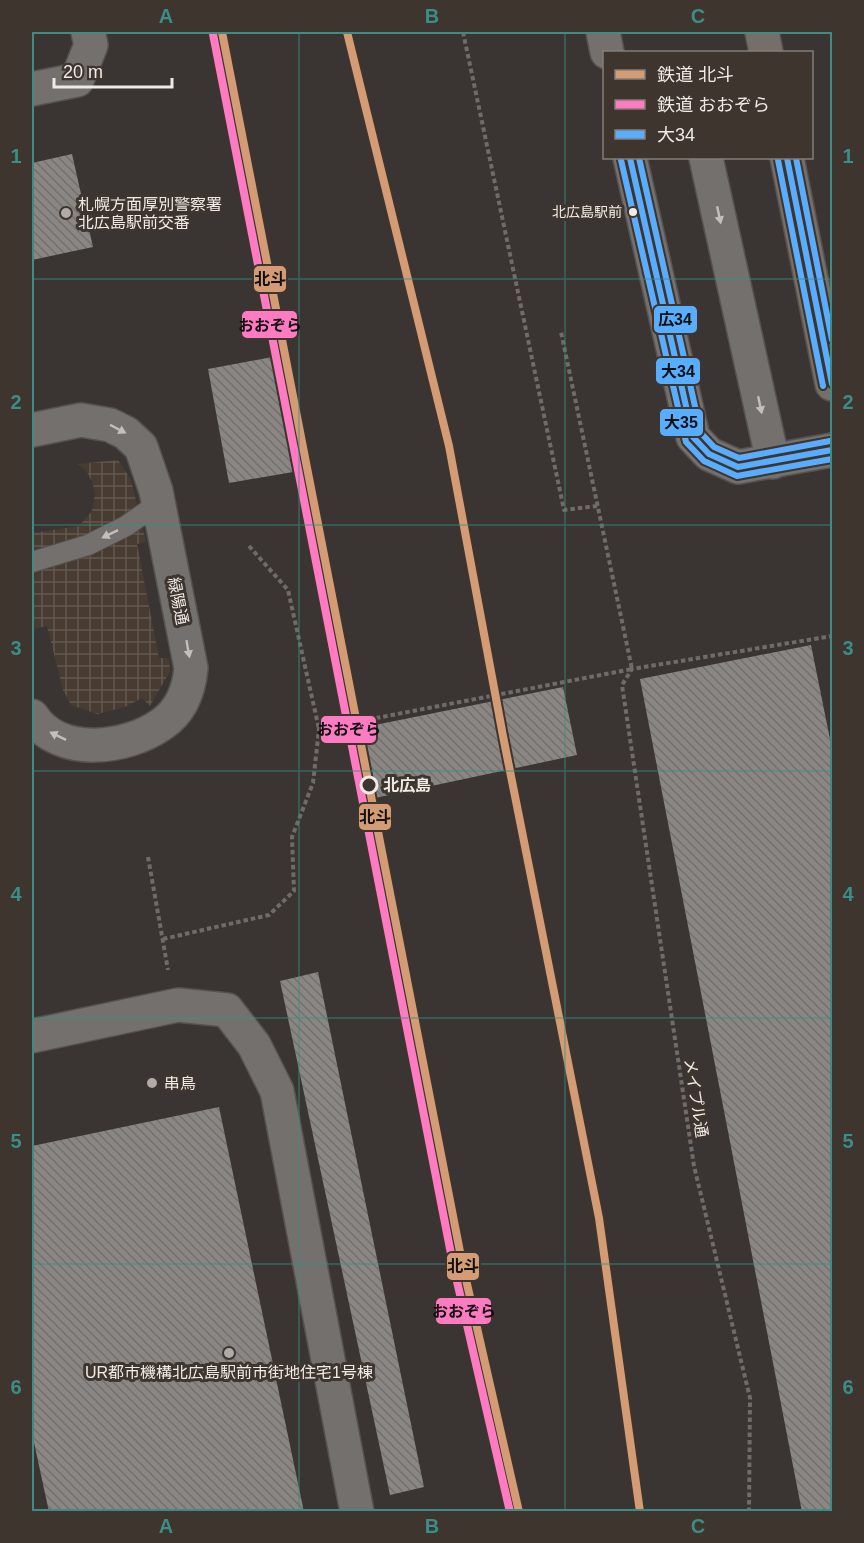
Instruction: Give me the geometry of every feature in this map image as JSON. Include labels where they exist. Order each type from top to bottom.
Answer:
[{"type":"main road","points":[[762,32],[766,51]]},
{"type":"main road","points":[[787,159],[832,384]]},
{"type":"street","points":[[32,89],[77,80],[91,45],[88,32]]},
{"type":"street","points":[[603,32],[607,51]]},
{"type":"street","points":[[630,159],[693,437],[709,454],[738,466],[773,462],[832,450]]},
{"type":"street","points":[[706,159],[773,462]]},
{"type":"street","name":"緑陽通","points":[[32,430],[81,420],[110,425],[126,433],[141,447],[159,503],[191,668],[185,698],[163,724],[123,742],[83,745],[57,738],[32,716]]},
{"type":"street","points":[[32,1036],[178,1005],[227,1010],[254,1045],[278,1091],[357,1512]]},
{"type":"lane","points":[[32,561],[88,545],[126,526],[159,503]]},
{"type":"path","points":[[463,32],[564,510],[597,506]]},
{"type":"path","points":[[561,332],[632,669]]},
{"type":"path","points":[[163,939],[269,915],[294,891],[292,837],[313,783],[319,729],[288,590],[249,546]]},
{"type":"path","points":[[319,729],[632,669],[832,636]]},
{"type":"path","name":"メイプル通","points":[[632,669],[622,685],[694,1166],[750,1398],[749,1512]]},
{"type":"path","points":[[148,856],[170,979]]},
{"type":"shaded area","points":[[118,460],[131,480],[146,542],[137,544],[159,658],[169,658],[170,671],[150,706],[142,698],[125,707],[97,714],[71,705],[63,690],[47,626],[32,629],[32,533],[79,526],[92,511],[95,494],[87,472],[78,464]]},
{"type":"building","points":[[72,154],[93,247],[32,260],[32,163]]},
{"type":"building","points":[[272,357],[293,472],[229,483],[208,369]]},
{"type":"building","points":[[811,645],[832,749],[832,1512],[802,1512],[640,679]]},
{"type":"building","points":[[563,687],[577,755],[375,798],[360,728]]},
{"type":"building","points":[[318,972],[424,1487],[390,1495],[280,981]]},
{"type":"building","points":[[219,1107],[304,1512],[49,1512],[32,1433],[32,1146]]},
{"type":"rail line","name":"北斗","points":[[222,32],[462,1262],[519,1512]]},
{"type":"rail line","name":"北斗","points":[[347,32],[449,446],[503,736],[599,1218],[640,1512]]},
{"type":"rail line","name":"おおぞら","points":[[213,34],[453,1264],[510,1512]]},
{"type":"transit line","name":"大34","points":[[630,159],[693,437],[709,454],[738,467],[832,450]]},
{"type":"transit line","name":"広34","points":[[639,159],[701,433],[714,447],[739,458],[830,441]]},
{"type":"transit line","name":"大34","points":[[787,159],[832,384]]},
{"type":"transit line","name":"広34","points":[[796,159],[832,340]]},
{"type":"transit line","name":"大35","points":[[621,160],[686,442],[704,461],[737,476],[832,459]]},
{"type":"transit line","name":"大35","points":[[778,160],[823,386]]},
{"type":"place","name":"北広島駅前","points":[[633,212]]},
{"type":"place","name":"札幌方面厚別警察署 北広島駅前交番","points":[[66,213]]},
{"type":"place","name":"北広島","points":[[369,785]]},
{"type":"place","name":"串鳥","points":[[152,1083]]},
{"type":"place","name":"UR都市機構北広島駅前市街地住宅1号棟","points":[[229,1353]]}]
